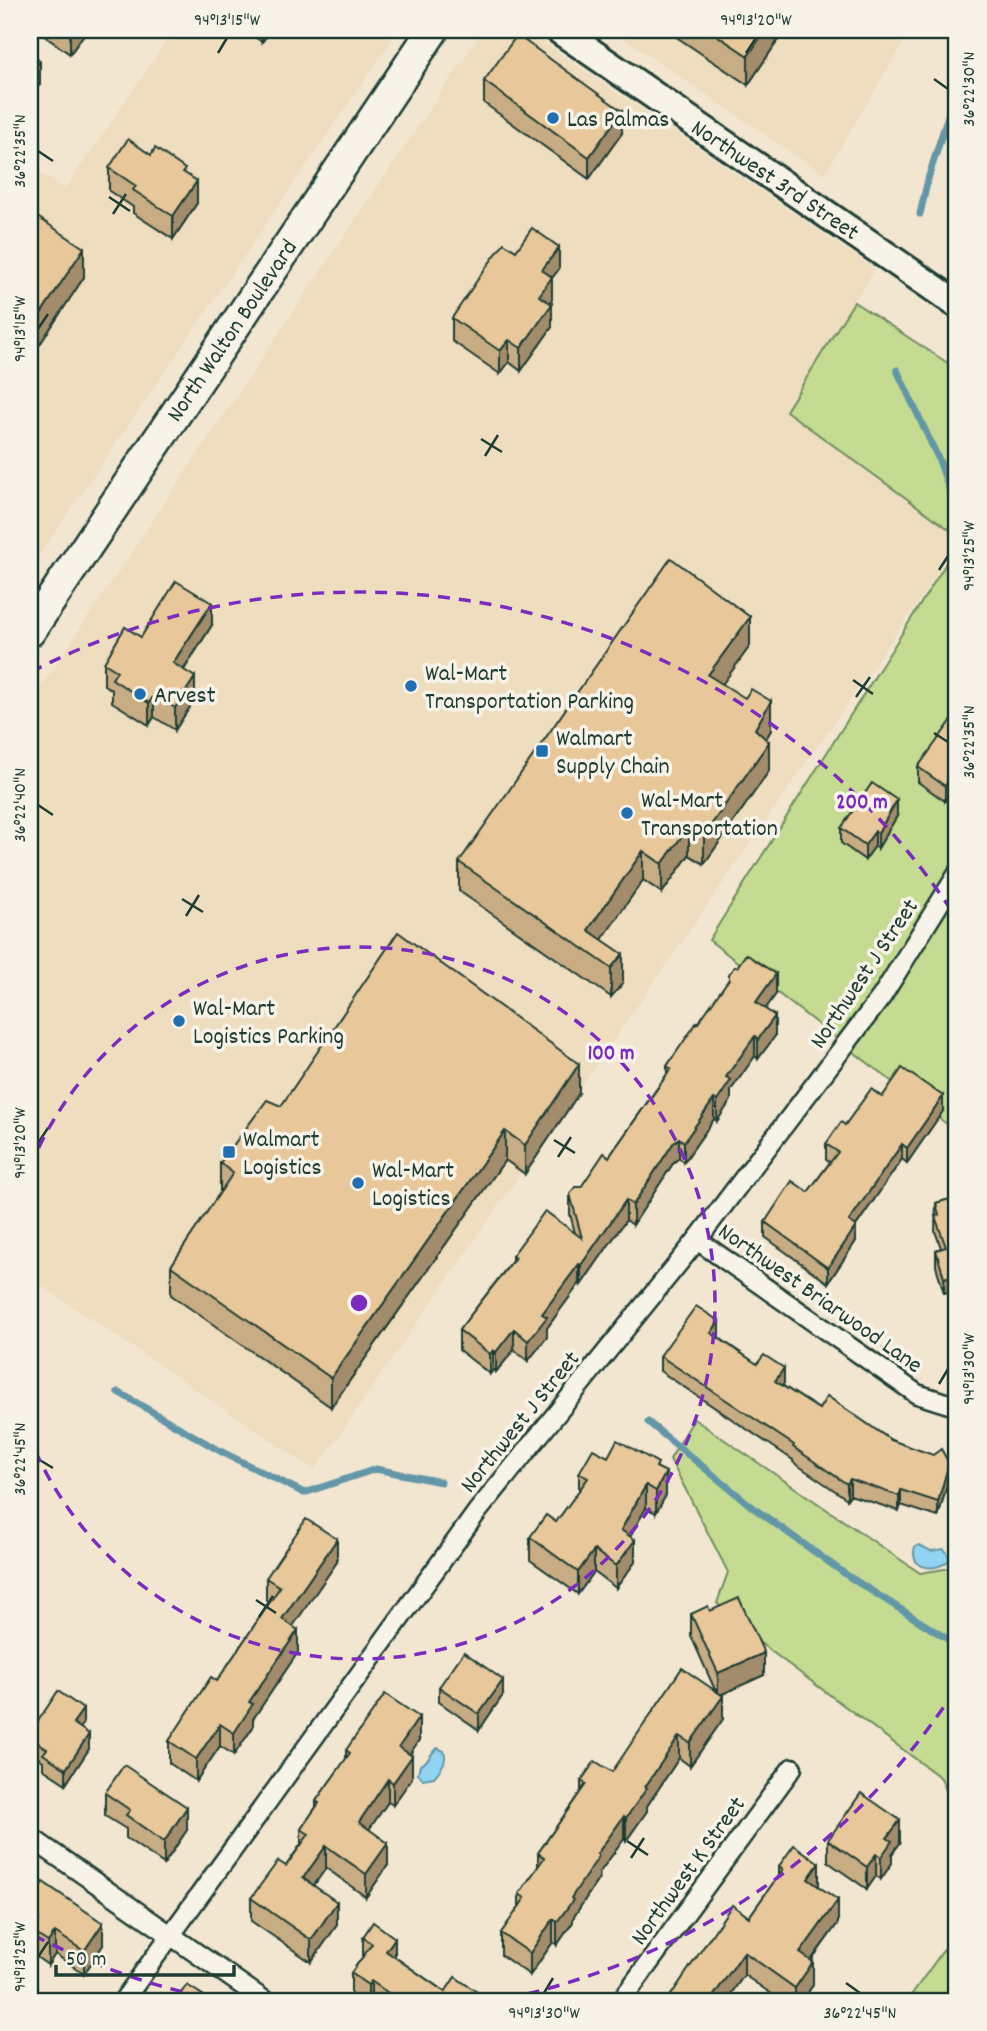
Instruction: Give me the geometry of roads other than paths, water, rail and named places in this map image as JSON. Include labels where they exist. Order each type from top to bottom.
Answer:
[{"type":"main road","name":"North Walton Boulevard","points":[[30,631],[433,30]]},
{"type":"street","name":"Northwest 3rd Street","points":[[559,30],[957,304]]},
{"type":"street","name":"Northwest J Street","points":[[123,2001],[477,1512],[697,1240],[882,996],[957,875]]},
{"type":"street","name":"Northwest Briarwood Lane","points":[[697,1240],[918,1394],[957,1405]]},
{"type":"street","name":"Northwest K Street","points":[[621,2001],[792,1768]]},
{"type":"street","points":[[30,1836],[265,2001]]},
{"type":"water","points":[[919,1545],[931,1551],[944,1549],[949,1560],[937,1567],[919,1564],[914,1554],[915,1547]]},
{"type":"water","points":[[438,1748],[444,1751],[443,1765],[434,1777],[423,1779],[418,1774],[420,1765]]},
{"type":"waterway","points":[[920,214],[928,179],[957,87]]},
{"type":"waterway","points":[[897,370],[939,460],[954,503],[957,531]]},
{"type":"waterway","points":[[118,1392],[220,1451],[304,1493],[376,1469],[441,1482]]},
{"type":"waterway","points":[[648,1422],[755,1509],[848,1576],[957,1645]]},
{"type":"place","name":"Las Palmas","points":[[553,118]]},
{"type":"place","name":"Wal-Mart Transportation Parking","points":[[411,686]]},
{"type":"place","name":"Arvest","points":[[140,694]]},
{"type":"place","name":"Walmart Supply Chain","points":[[542,751]]},
{"type":"place","name":"Wal-Mart Transportation","points":[[627,813]]},
{"type":"place","name":"Wal-Mart Logistics Parking","points":[[179,1021]]},
{"type":"place","name":"Walmart Logistics","points":[[229,1152]]},
{"type":"place","name":"Wal-Mart Logistics","points":[[358,1183]]}]
